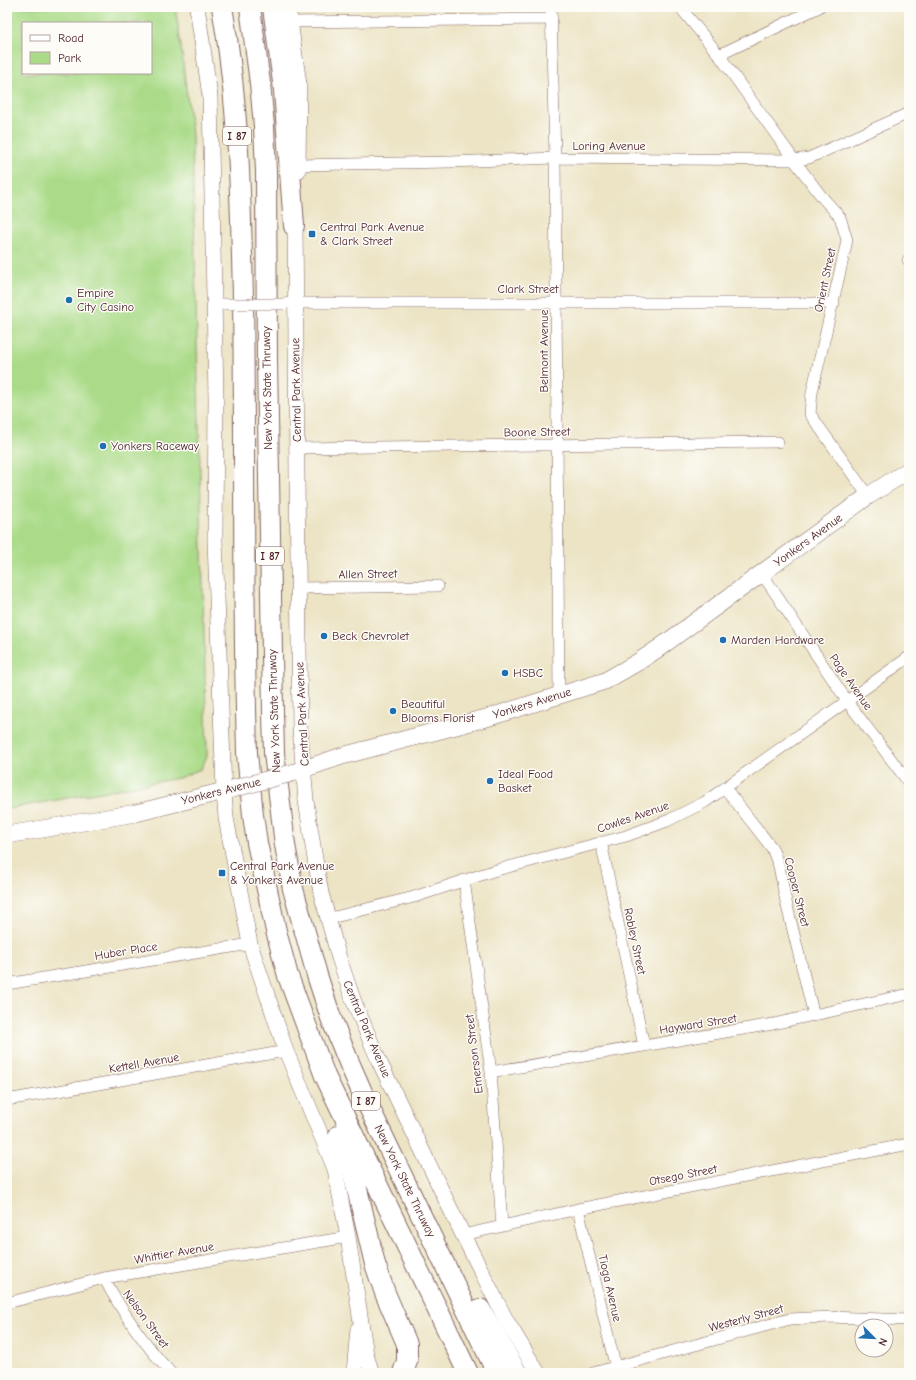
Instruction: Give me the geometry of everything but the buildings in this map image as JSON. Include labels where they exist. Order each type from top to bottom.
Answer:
[{"type":"highway","name":"New York State Thruway","points":[[222,7],[233,76],[237,122],[244,364],[245,665],[248,761],[253,815],[258,843],[276,931],[288,976],[325,1076],[468,1373]]},
{"type":"highway","name":"New York State Thruway","points":[[250,7],[260,83],[265,149],[267,374],[274,753],[285,845],[304,932],[331,1018],[366,1101],[498,1373]]},
{"type":"highway","points":[[273,7],[284,90],[294,226]]},
{"type":"highway","points":[[325,1076],[334,1122],[353,1172],[375,1264],[385,1293],[407,1344],[407,1361],[404,1373]]},
{"type":"highway","points":[[415,1203],[517,1373]]},
{"type":"main road","points":[[198,7],[210,96],[218,304],[215,540],[228,791],[226,817],[250,944],[286,1051],[335,1169],[348,1237],[366,1355],[372,1373]]},
{"type":"main road","name":"Central Park Avenue","points":[[288,7],[299,84],[298,165],[289,303],[297,448],[300,728],[298,772],[306,801],[314,859],[328,919],[359,1016],[379,1062],[463,1235],[506,1320],[538,1373]]},
{"type":"main road","name":"Yonkers Avenue","points":[[7,835],[136,813],[192,798],[228,791],[298,772],[342,756],[490,717],[605,681],[638,662],[868,496],[909,470]]},
{"type":"main road","points":[[354,1373],[360,1310]]},
{"type":"street","name":"Belmont Avenue","points":[[551,7],[555,158],[559,695]]},
{"type":"street","name":"Orient Street","points":[[680,7],[719,55],[822,197],[840,217],[847,240],[834,303],[812,392],[810,414],[868,496]]},
{"type":"street","points":[[719,55],[820,7]]},
{"type":"street","points":[[291,22],[552,19]]},
{"type":"street","name":"Loring Avenue","points":[[298,165],[555,158],[794,160],[809,158],[909,113]]},
{"type":"street","name":"Clark Street","points":[[218,304],[556,302],[834,303]]},
{"type":"street","name":"Boone Street","points":[[297,448],[778,442]]},
{"type":"street","name":"Page Avenue","points":[[760,575],[767,581],[847,701],[909,783]]},
{"type":"street","name":"Allen Street","points":[[299,588],[438,586]]},
{"type":"street","name":"Cowles Avenue","points":[[328,919],[414,897],[492,871],[626,836],[667,821],[705,802],[909,657]]},
{"type":"street","name":"Cooper Street","points":[[725,788],[772,848],[779,866],[786,902],[814,1016]]},
{"type":"street","name":"Robley Street","points":[[601,842],[644,1046]]},
{"type":"street","name":"Emerson Street","points":[[464,880],[490,1072],[502,1226]]},
{"type":"street","name":"Huber Place","points":[[7,984],[250,944]]},
{"type":"street","name":"Hayward Street","points":[[490,1072],[773,1024],[909,994]]},
{"type":"street","name":"Kettell Avenue","points":[[7,1100],[286,1051]]},
{"type":"street","name":"Otsego Street","points":[[463,1235],[578,1209],[909,1144]]},
{"type":"street","name":"Tioga Avenue","points":[[578,1209],[616,1370]]},
{"type":"street","name":"Whittier Avenue","points":[[7,1304],[104,1278],[348,1237]]},
{"type":"street","name":"Nelson Street","points":[[104,1278],[115,1299],[134,1327],[171,1373]]},
{"type":"street","name":"Westerly Street","points":[[593,1373],[616,1370],[790,1319],[830,1317],[909,1320]]},
{"type":"green space","name":"Yonkers Raceway","points":[[7,7],[175,7],[192,135],[207,756],[201,769],[179,778],[7,809]]},
{"type":"place","name":"Central Park Avenue & Clark Street","points":[[312,234]]},
{"type":"place","name":"Empire City Casino","points":[[69,300]]},
{"type":"place","name":"Yonkers Raceway","points":[[103,446]]},
{"type":"place","name":"Beck Chevrolet","points":[[324,636]]},
{"type":"place","name":"Marden Hardware","points":[[723,640]]},
{"type":"place","name":"HSBC","points":[[505,673]]},
{"type":"place","name":"Beautiful Blooms Florist","points":[[393,711]]},
{"type":"place","name":"Ideal Food Basket","points":[[490,781]]},
{"type":"place","name":"Central Park Avenue & Yonkers Avenue","points":[[222,873]]}]
